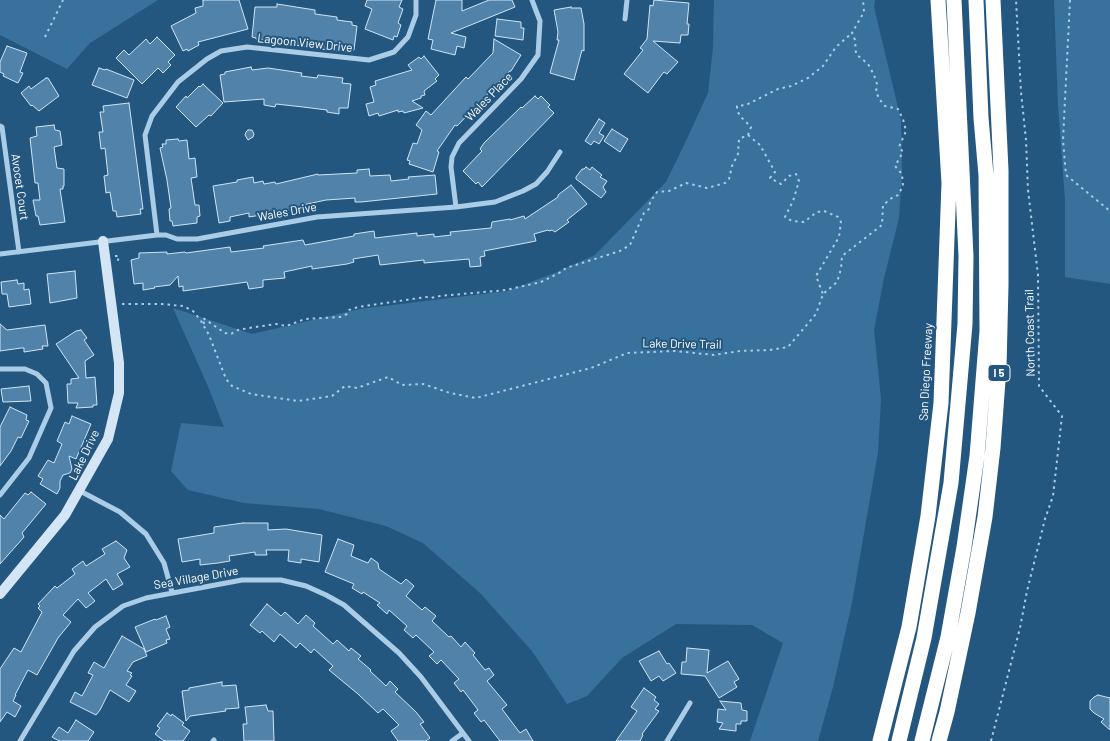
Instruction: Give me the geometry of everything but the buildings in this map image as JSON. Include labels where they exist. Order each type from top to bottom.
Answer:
[{"type":"highway","name":"San Diego Freeway","points":[[880,741],[909,627],[928,516],[941,402],[950,183],[938,0]]},
{"type":"highway","points":[[899,741],[924,638],[951,483],[964,324],[966,256],[954,0]]},
{"type":"highway","points":[[922,741],[948,637],[964,547],[977,456],[986,348],[988,234],[976,0]]},
{"type":"highway","name":"I 5","points":[[939,741],[948,712],[984,517],[993,448],[999,367],[1001,170],[993,0]]},
{"type":"street","name":"Lagoon View Drive","points":[[157,235],[145,135],[152,116],[178,82],[207,59],[221,51],[247,47],[369,60],[394,52],[408,37],[416,15],[416,0]]},
{"type":"street","name":"Wales Place","points":[[456,207],[451,167],[452,157],[458,143],[521,79],[538,55],[540,21],[532,0]]},
{"type":"street","points":[[625,19],[626,0]]},
{"type":"street","name":"Avocet Court","points":[[0,126],[2,127],[19,252]]},
{"type":"street","name":"Wales Drive","points":[[0,254],[157,235],[166,235],[177,239],[197,239],[317,217],[456,207],[495,202],[536,184],[547,172],[560,152]]},
{"type":"street","name":"Lake Drive","points":[[0,594],[66,515],[108,439],[119,393],[119,363],[103,241]]},
{"type":"street","points":[[0,369],[25,369],[37,374],[46,383],[51,408],[29,458],[0,495]]},
{"type":"street","points":[[80,491],[120,512],[146,534],[164,563],[172,592]]},
{"type":"street","name":"Sea Village Drive","points":[[20,741],[74,651],[95,627],[123,606],[172,592],[242,580],[281,580],[306,586],[344,605],[399,653],[421,677],[469,741]]},
{"type":"street","points":[[667,741],[690,703]]},
{"type":"street","points":[[452,741],[463,733]]},
{"type":"path","points":[[44,37],[63,0]]},
{"type":"path","points":[[204,326],[203,318],[226,333],[231,334],[238,330],[276,324],[286,326],[305,319],[314,320],[340,317],[347,314],[349,310],[358,307],[426,297],[506,290],[541,282],[566,268],[620,251],[630,245],[644,213],[649,209],[650,202],[657,192],[669,191],[686,183],[706,188],[725,183],[729,179],[732,166],[737,160],[739,139],[748,135],[751,126],[740,116],[737,106],[746,105],[778,89],[791,86],[808,78],[823,66],[836,47],[852,32],[864,12],[863,0]]},
{"type":"path","name":"North Coast Trail","points":[[991,741],[1045,519],[1053,496],[1062,416],[1039,386],[1038,275],[1028,190],[1016,0]]},
{"type":"path","points":[[1070,0],[1063,140],[1066,175],[1110,211]]},
{"type":"path","name":"Lake Drive Trail","points":[[122,304],[183,306],[193,311],[204,326],[226,379],[232,386],[250,394],[298,401],[332,396],[345,386],[357,388],[388,377],[402,385],[424,384],[450,393],[476,398],[590,368],[627,353],[675,351],[714,355],[788,347],[816,314],[823,294],[837,282],[842,256],[882,225],[883,205],[898,195],[903,186],[902,174],[895,166],[903,152],[899,147],[906,131],[903,119],[898,109],[885,106],[880,100],[876,92],[877,84],[868,64],[856,54],[855,40],[852,32]]},
{"type":"path","points":[[748,135],[760,146],[775,172],[770,178],[781,184],[789,176],[796,174],[799,181],[793,201],[785,217],[792,221],[804,222],[817,212],[824,211],[838,217],[841,222],[839,237],[816,276],[823,294]]},
{"type":"shaded area","points":[[0,0],[158,0],[90,43],[67,69],[0,35]]},
{"type":"shaded area","points":[[714,0],[875,0],[874,7],[901,120],[902,171],[899,218],[884,278],[874,330],[881,399],[878,452],[852,603],[833,687],[818,741],[750,741],[783,643],[752,625],[676,624],[622,658],[587,696],[567,704],[532,651],[480,593],[423,543],[386,526],[319,509],[244,503],[188,490],[171,471],[181,423],[224,427],[173,308],[252,334],[360,309],[507,291],[595,255],[666,182],[685,143],[708,93],[713,47]]},
{"type":"shaded area","points":[[1054,0],[1110,0],[1110,284],[1065,277],[1065,200],[1058,105]]}]
